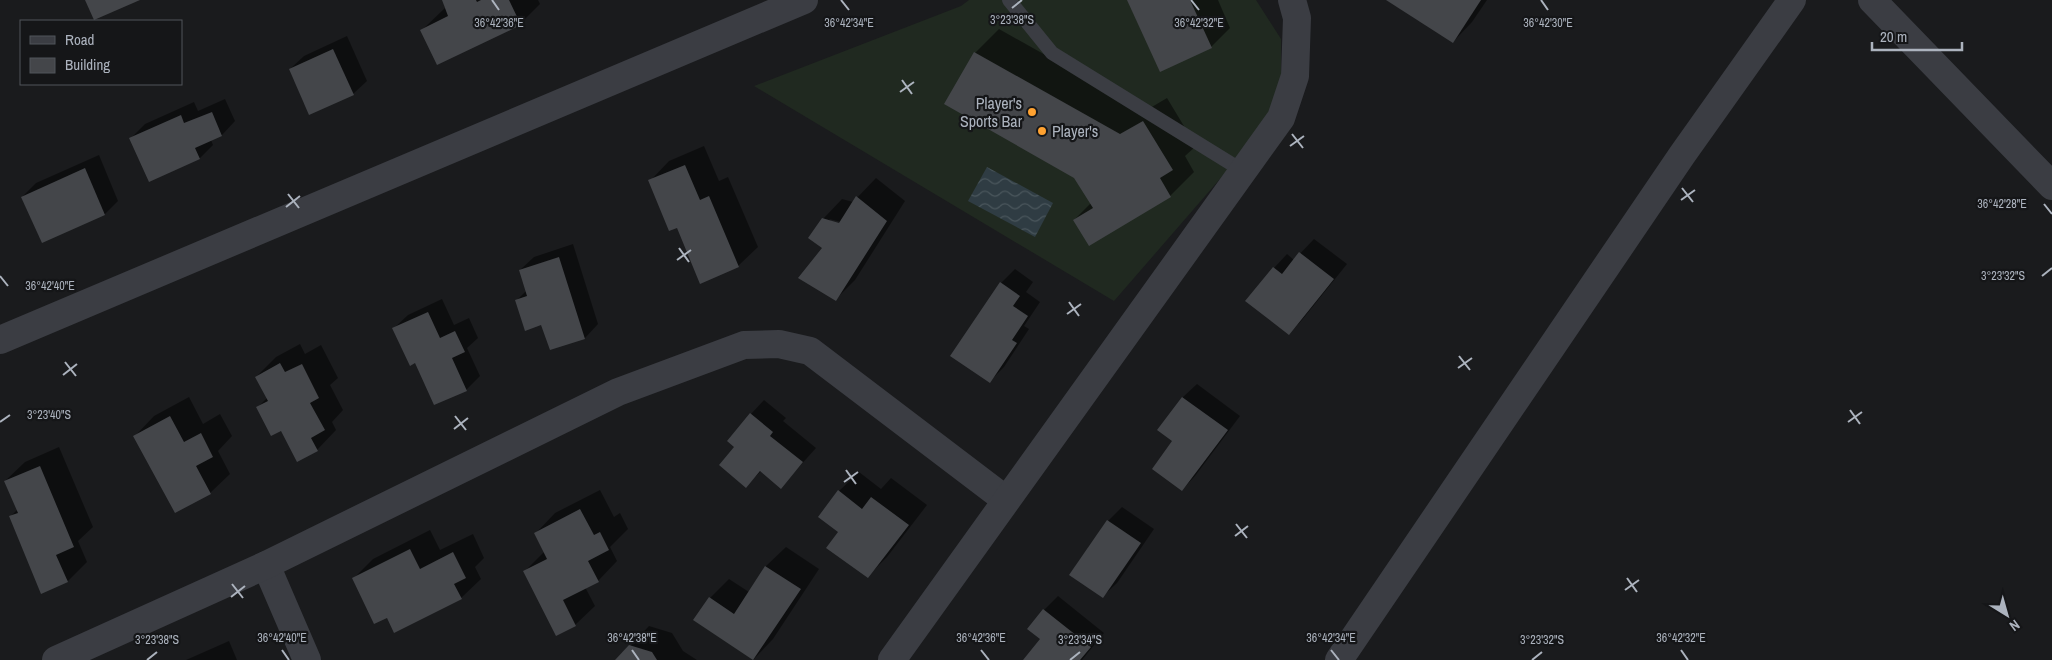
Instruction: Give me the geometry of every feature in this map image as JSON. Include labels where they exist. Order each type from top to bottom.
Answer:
[{"type":"street","points":[[0,340],[804,0]]},
{"type":"street","points":[[892,660],[1281,118],[1295,76],[1297,18],[1292,0]]},
{"type":"street","points":[[1340,660],[1682,155],[1792,0]]},
{"type":"street","points":[[1872,0],[2052,186]]},
{"type":"street","points":[[56,660],[266,565],[618,392],[744,345],[779,344],[810,351],[1006,500]]},
{"type":"street","points":[[266,565],[307,660]]},
{"type":"lane","points":[[1009,0],[1052,53],[1243,171]]},
{"type":"shaded area","name":"Player's","points":[[969,0],[1256,0],[1281,39],[1281,97],[1232,165],[1114,301],[754,86],[961,6]]},
{"type":"water","points":[[987,167],[1053,203],[1035,237],[968,201]]},
{"type":"building","points":[[85,0],[140,0],[94,20]]},
{"type":"building","points":[[442,0],[476,0],[477,2],[481,0],[509,0],[521,25],[437,65],[420,30],[448,16]]},
{"type":"building","points":[[1127,0],[1190,0],[1212,48],[1160,72]]},
{"type":"building","points":[[1386,0],[1481,0],[1453,43]]},
{"type":"building","points":[[333,49],[354,95],[309,115],[289,69]]},
{"type":"building","points":[[974,52],[1120,134],[1143,121],[1173,170],[1160,178],[1171,197],[1089,246],[1073,220],[1093,208],[1074,178],[944,104]]},
{"type":"building","points":[[212,112],[222,136],[195,148],[200,159],[149,182],[129,138],[181,115],[184,123]]},
{"type":"building","points":[[685,165],[700,200],[709,196],[739,267],[700,284],[677,228],[669,231],[648,180]]},
{"type":"building","points":[[85,168],[105,215],[42,243],[21,197]]},
{"type":"building","points":[[856,196],[887,221],[836,301],[798,278],[822,248],[808,238],[822,218],[839,223]]},
{"type":"building","points":[[1299,252],[1334,279],[1289,335],[1245,301],[1273,267],[1282,274]]},
{"type":"building","points":[[559,257],[585,339],[550,350],[541,325],[525,331],[515,300],[527,296],[519,270]]},
{"type":"building","points":[[1000,282],[1020,296],[1013,306],[1028,316],[1012,340],[1017,343],[990,383],[950,356]]},
{"type":"building","points":[[428,312],[440,338],[455,331],[465,352],[452,358],[467,391],[434,405],[415,363],[410,366],[392,328]]},
{"type":"building","points":[[280,363],[285,372],[302,364],[319,398],[310,403],[325,430],[311,438],[318,451],[297,462],[281,431],[271,436],[256,407],[268,401],[255,377]]},
{"type":"building","points":[[1182,397],[1228,430],[1182,491],[1152,469],[1172,441],[1157,430]]},
{"type":"building","points":[[750,413],[773,432],[770,436],[803,462],[781,489],[760,471],[746,488],[719,465],[734,447],[727,441]]},
{"type":"building","points":[[170,416],[184,442],[201,433],[213,457],[196,466],[211,494],[175,513],[133,436]]},
{"type":"building","points":[[40,466],[74,547],[56,555],[68,582],[41,594],[9,516],[18,513],[4,481]]},
{"type":"building","points":[[838,490],[862,509],[871,497],[909,525],[868,578],[826,548],[838,532],[818,517]]},
{"type":"building","points":[[580,509],[594,535],[600,532],[609,550],[588,561],[599,582],[563,600],[576,626],[556,636],[523,571],[547,559],[534,533]]},
{"type":"building","points":[[1107,520],[1141,543],[1103,598],[1069,575]]},
{"type":"building","points":[[410,549],[420,569],[453,552],[466,578],[454,584],[462,599],[394,633],[387,618],[374,624],[352,578]]},
{"type":"building","points":[[765,566],[801,589],[753,660],[693,620],[709,597],[734,614]]},
{"type":"building","points":[[1043,609],[1091,647],[1080,660],[1023,660],[1040,639],[1027,629]]},
{"type":"building","points":[[629,645],[652,652],[657,660],[615,660]]},
{"type":"place","name":"Player's Sports Bar","points":[[1032,112]]},
{"type":"place","name":"Player's","points":[[1042,131]]}]
